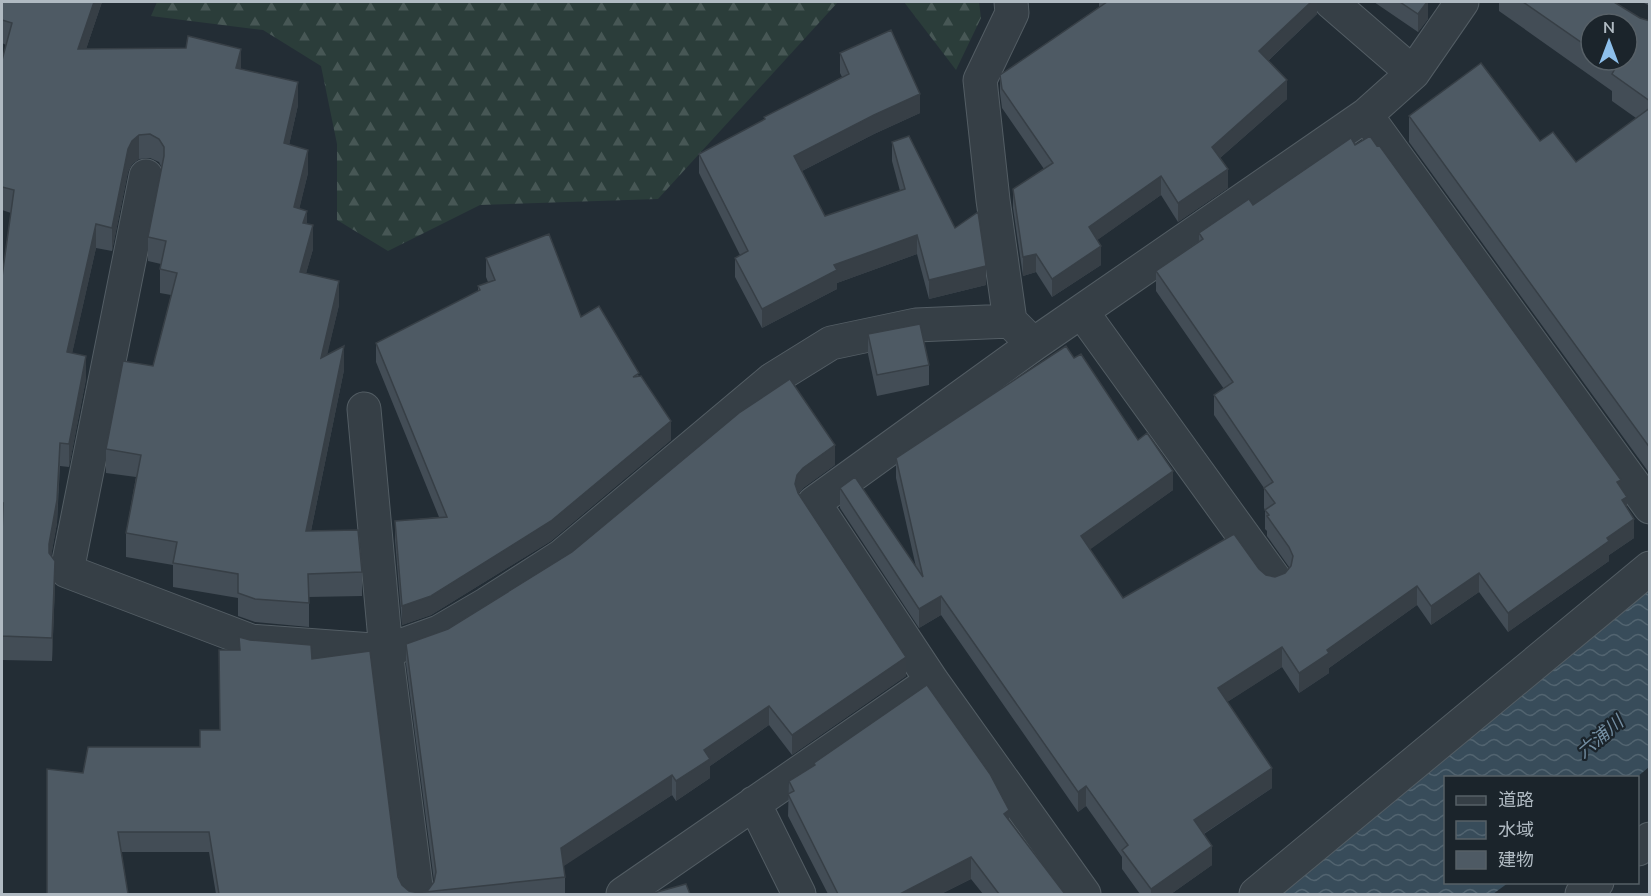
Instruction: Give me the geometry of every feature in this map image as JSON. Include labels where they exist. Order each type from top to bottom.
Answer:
[{"type":"street","points":[[1011,2],[1012,13],[980,80],[993,200],[1010,321],[1034,344]]},
{"type":"street","points":[[1331,2],[1413,73]]},
{"type":"street","points":[[1084,894],[932,681],[814,503],[1034,344],[1366,115],[1413,73],[1462,2]]},
{"type":"street","points":[[1366,115],[1650,507]]},
{"type":"street","points":[[146,176],[68,571],[251,641],[386,651],[439,632],[562,556],[772,379],[831,343],[916,325],[1010,321]]},
{"type":"street","points":[[1082,312],[1274,578]]},
{"type":"street","points":[[364,409],[386,651],[417,894]]},
{"type":"street","points":[[1256,894],[1650,568]]},
{"type":"street","points":[[623,894],[932,681]]},
{"type":"street","points":[[754,803],[799,894]]},
{"type":"street","points":[[1582,894],[1594,884]]},
{"type":"green space","points":[[157,2],[838,2],[658,199],[480,205],[388,251],[337,220],[337,144],[321,66],[263,30],[151,16]]},
{"type":"green space","points":[[904,2],[979,2],[981,18],[956,70]]},
{"type":"water","name":"六浦川","points":[[1649,588],[1649,767],[1638,776],[1444,776],[1444,884],[1507,884],[1493,894],[1279,894]]},
{"type":"building","points":[[2,2],[94,2],[78,49],[186,48],[188,36],[241,49],[236,68],[298,82],[284,143],[308,150],[294,207],[307,211],[303,223],[313,225],[300,272],[339,281],[321,358],[344,346],[306,531],[358,530],[362,572],[308,574],[309,603],[255,599],[238,593],[238,574],[173,563],[177,542],[126,533],[141,455],[106,449],[123,361],[153,366],[177,273],[160,269],[166,241],[148,237],[164,147],[159,139],[150,134],[139,135],[128,149],[112,228],[96,224],[67,352],[86,356],[69,444],[60,443],[57,500],[49,544],[49,553],[55,561],[52,638],[2,636],[2,277],[14,190],[2,187],[2,60],[12,23],[2,20]]},
{"type":"building","points":[[1107,2],[1311,2],[1259,51],[1287,80],[1212,147],[1228,169],[1178,203],[1161,176],[1089,227],[1101,246],[1052,279],[1036,254],[1023,257],[1013,189],[1053,163],[1002,89],[1000,75]]},
{"type":"building","points":[[1400,2],[1427,2],[1418,14]]},
{"type":"building","points":[[1523,2],[1614,2],[1630,12],[1579,12],[1579,41]]},
{"type":"building","points":[[1639,17],[1650,21],[1650,101],[1612,74],[1613,72],[1639,72]]},
{"type":"building","points":[[891,30],[920,94],[794,156],[825,216],[905,189],[892,142],[909,136],[955,228],[978,212],[986,266],[929,280],[917,235],[834,265],[837,270],[762,309],[735,258],[748,251],[699,154],[765,119],[764,117],[849,74],[840,53]]},
{"type":"building","points":[[1481,63],[1540,141],[1553,132],[1576,162],[1650,108],[1650,448],[1409,116]]},
{"type":"building","points":[[1370,136],[1377,146],[1379,145],[1621,480],[1617,482],[1627,497],[1622,500],[1634,519],[1607,538],[1609,541],[1508,613],[1479,573],[1431,606],[1417,586],[1327,650],[1329,653],[1299,673],[1282,647],[1218,688],[1272,768],[1194,820],[1212,846],[1151,889],[1122,850],[1128,845],[1086,786],[1078,792],[941,596],[919,609],[840,488],[855,477],[923,577],[896,458],[1066,346],[1074,358],[1081,354],[1138,440],[1147,433],[1173,471],[1081,536],[1123,598],[1234,534],[1259,569],[1266,575],[1275,577],[1285,573],[1291,566],[1293,556],[1265,510],[1275,503],[1264,488],[1273,482],[1214,395],[1233,382],[1156,271],[1203,239],[1199,233],[1249,199],[1253,205],[1351,138],[1355,145]]},
{"type":"building","points":[[549,234],[581,317],[599,306],[639,373],[633,377],[641,376],[671,421],[551,521],[431,596],[402,606],[395,521],[447,517],[376,343],[480,290],[478,286],[495,280],[486,258]]},
{"type":"building","points":[[920,324],[929,365],[877,375],[868,334]]},
{"type":"building","points":[[790,379],[835,445],[797,475],[795,484],[798,493],[906,657],[792,735],[769,706],[704,750],[710,759],[676,781],[672,775],[561,848],[565,877],[421,892],[428,890],[434,882],[436,872],[406,644],[448,629],[572,552],[739,413]]},
{"type":"building","points":[[239,637],[311,645],[312,659],[370,651],[398,877],[409,891],[418,893],[219,894],[209,832],[118,832],[128,894],[47,894],[47,769],[83,773],[88,747],[200,747],[200,730],[220,730],[219,650],[240,650]]},
{"type":"building","points":[[927,685],[990,774],[1009,810],[1004,814],[1065,894],[999,894],[971,857],[900,894],[838,894],[788,794],[794,791],[789,781]]},
{"type":"building","points":[[686,884],[690,894],[650,894]]}]
